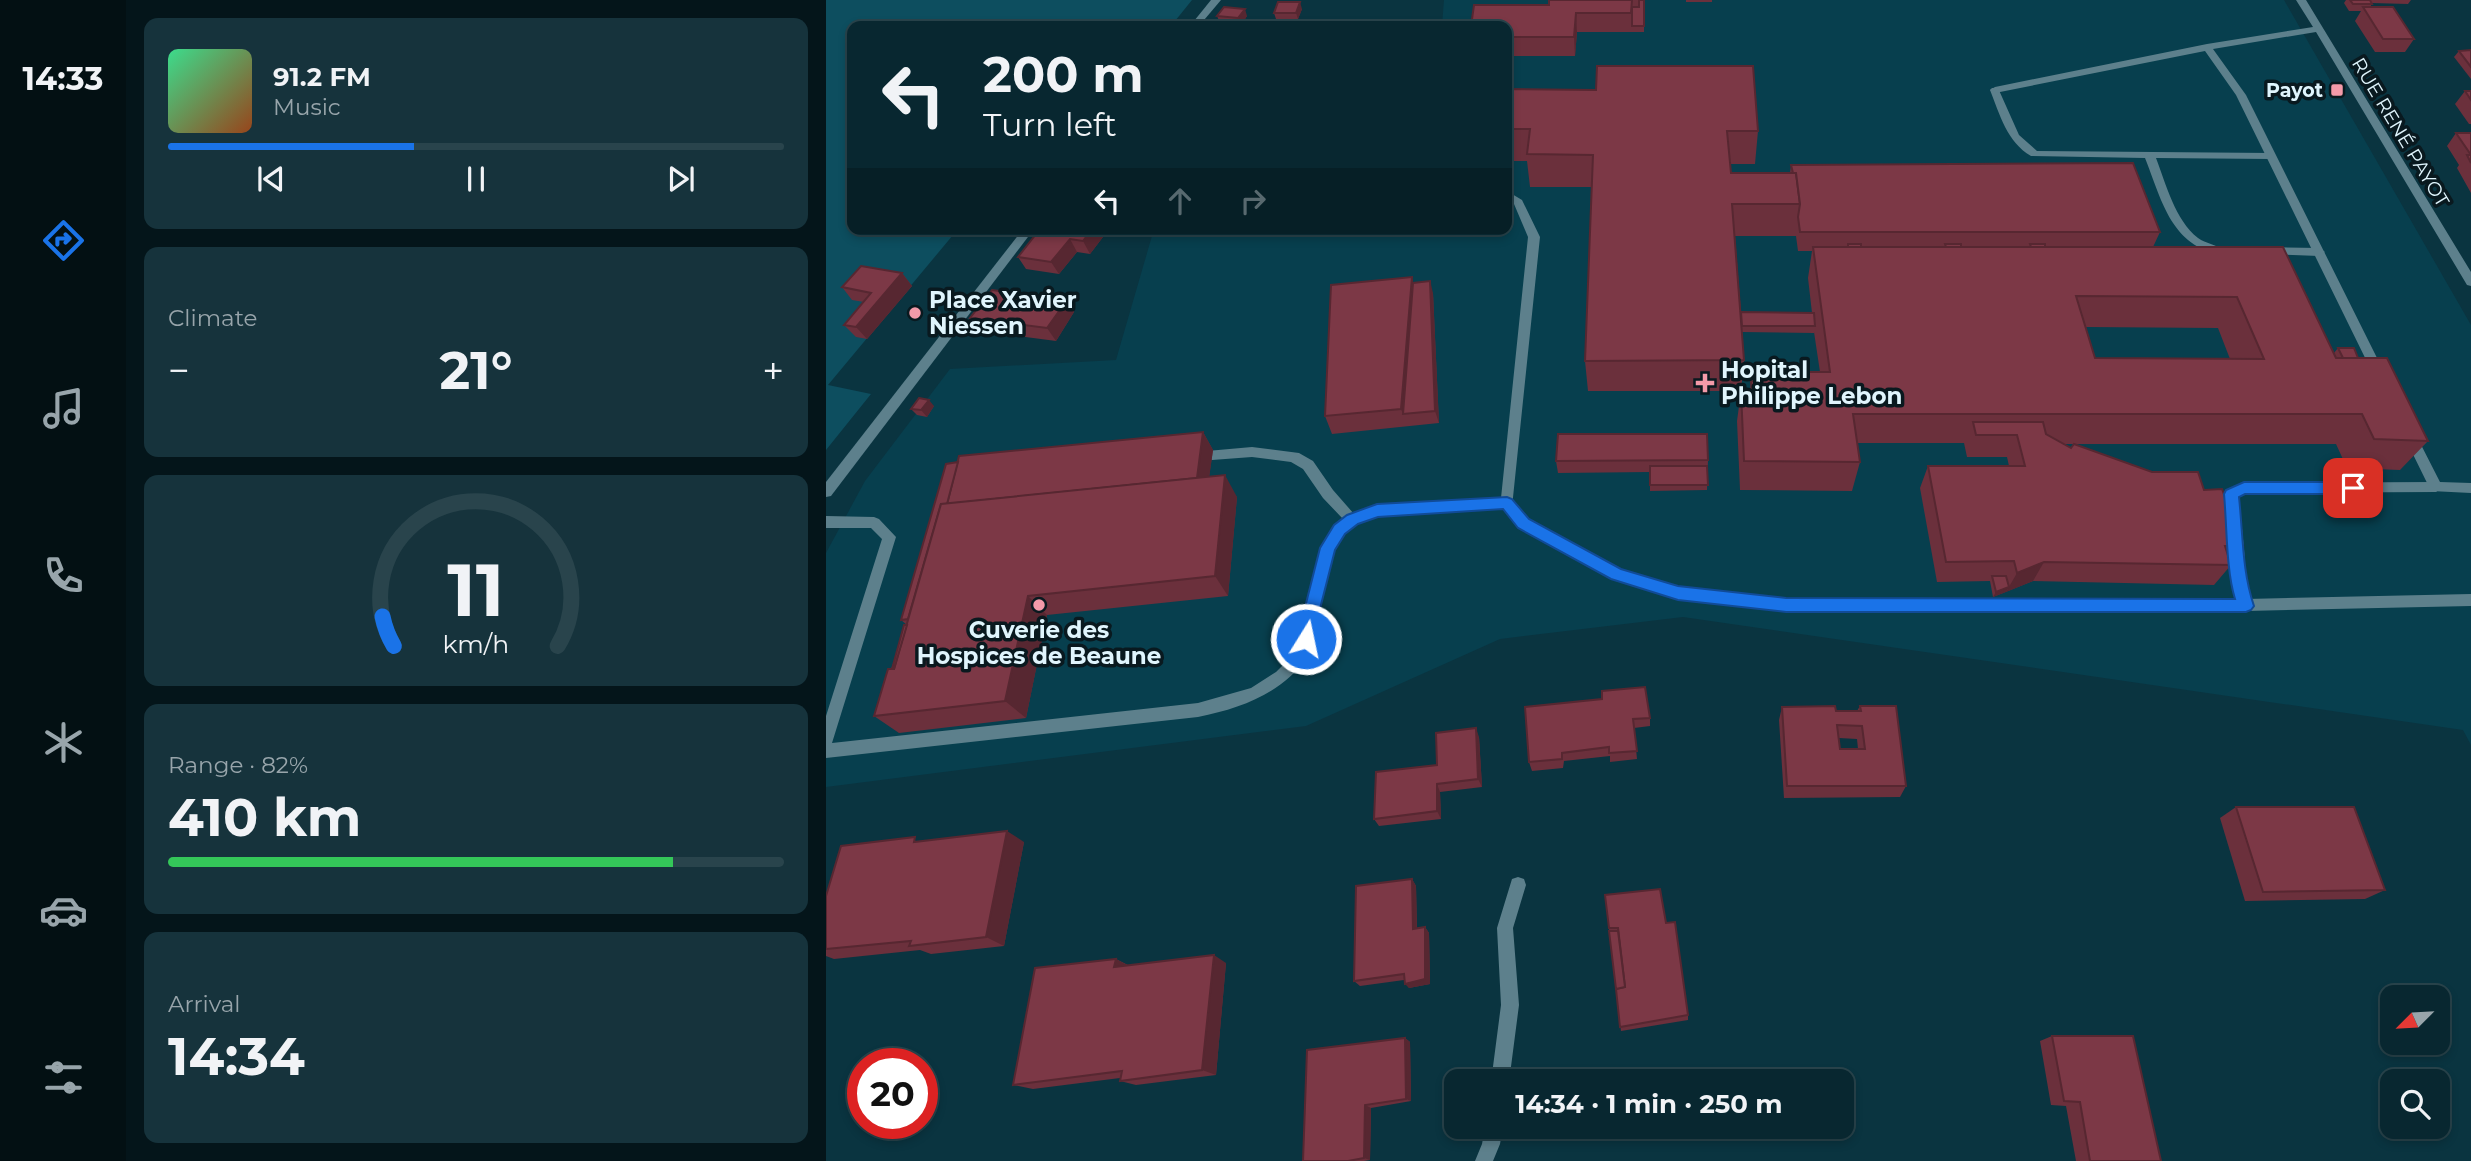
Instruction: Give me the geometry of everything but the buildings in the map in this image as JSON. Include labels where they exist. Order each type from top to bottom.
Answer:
[{"type":"street","points":[[1198,21],[1216,0]]},
{"type":"street","name":"RUE RENÉ PAYOT","points":[[2301,0],[2471,282]]},
{"type":"street","points":[[2271,156],[2046,157],[2022,149],[2014,137],[1995,90],[2207,47],[2319,29]]},
{"type":"street","points":[[2207,47],[2241,96],[2385,384]]},
{"type":"street","points":[[2149,155],[2187,237],[2207,250],[2229,251]]},
{"type":"street","points":[[1512,198],[1518,202],[1534,237],[1507,503],[1524,524],[1617,574],[1678,593],[1786,605],[2246,606],[2471,600]]},
{"type":"street","points":[[826,492],[1024,235]]},
{"type":"street","points":[[2253,251],[2319,252]]},
{"type":"street","points":[[2403,421],[2436,487]]},
{"type":"street","points":[[1212,455],[1252,452],[1294,457],[1308,465],[1328,494],[1352,520]]},
{"type":"street","points":[[2246,606],[2237,579],[2238,560],[2232,494],[2244,488],[2471,488]]},
{"type":"street","points":[[826,751],[1198,710],[1230,704],[1254,695],[1280,679],[1293,667],[1302,653],[1328,548],[1340,530],[1352,520],[1377,510],[1507,503]]},
{"type":"street","points":[[826,522],[874,523],[889,537],[826,740]]},
{"type":"street","points":[[1502,1069],[1510,1005],[1505,928],[1518,885]]},
{"type":"street","points":[[1484,1161],[1492,1139]]},
{"type":"shaded area","points":[[826,0],[1192,0],[1175,21],[847,21],[847,235],[953,235],[828,385],[871,394],[826,450]]},
{"type":"shaded area","name":"Hopital Philippe Lebon","points":[[1444,0],[2284,0],[2471,325],[2471,745],[2463,730],[1683,617],[1500,639],[1306,726],[826,787],[826,553],[865,481],[950,369],[1116,360],[1152,235],[1512,235],[1512,21],[1442,21]]},
{"type":"place","name":"Payot","points":[[2337,90]]},
{"type":"place","name":"Place Xavier Niessen","points":[[915,313]]},
{"type":"place","name":"Hopital Philippe Lebon","points":[[1705,383]]},
{"type":"place","name":"Cuverie des Hospices de Beaune","points":[[1039,605]]},
{"type":"route","points":[[1306,639],[1312,604],[1328,548],[1340,530],[1352,520],[1377,510],[1507,503],[1524,524],[1617,574],[1678,593],[1786,605],[2246,606],[2237,579],[2238,560],[2232,494],[2244,488],[2353,488]]}]
